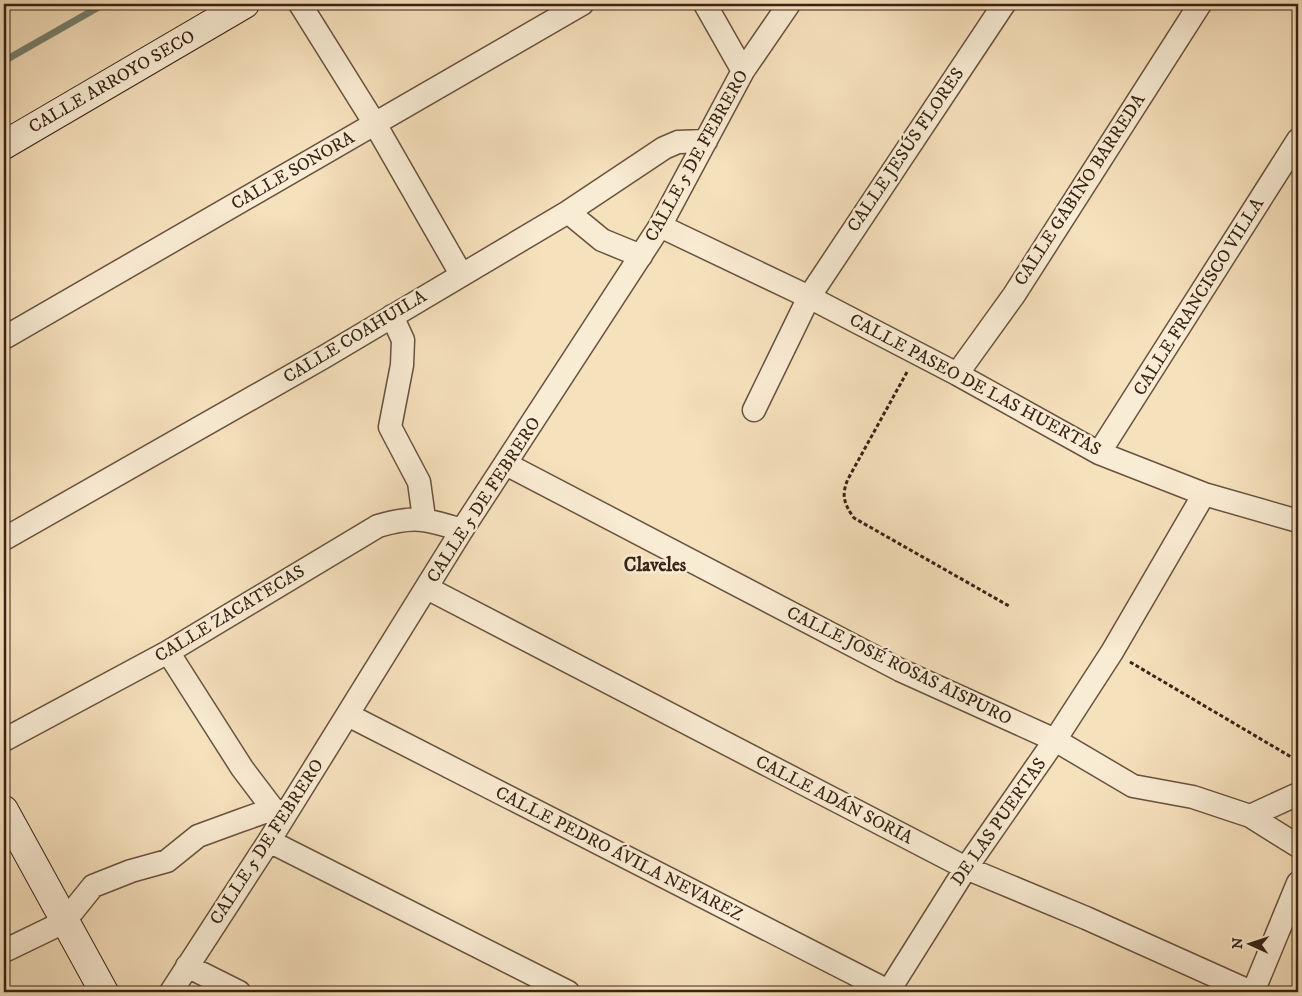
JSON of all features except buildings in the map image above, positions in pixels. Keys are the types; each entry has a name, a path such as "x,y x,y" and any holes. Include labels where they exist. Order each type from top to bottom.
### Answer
{"street":[{"name":"CALLE ARROYO SECO","path":"4,145 245,4"},
{"path":"300,4 375,124 461,274"},
{"name":"CALLE SONORA","path":"4,338 582,4"},
{"path":"705,4 743,71"},
{"name":"CALLE 5 DE FEBRERO","path":"171,992 269,841 279,812 348,715 462,530 660,226 743,71 789,4"},
{"name":"CALLE JESÚS FLORES","path":"754,410 808,297 1004,4"},
{"name":"CALLE GABINO BARREDA","path":"957,374 1014,295 1200,4"},
{"name":"CALLE FRANCISCO VILLA","path":"1099,453 1298,140"},
{"name":"CALLE COAHUILA","path":"4,539 324,357 568,212 664,148 678,142 706,142"},
{"path":"568,212 602,240 641,256"},
{"name":"CALLE PASEO DE LAS HUERTAS","path":"660,226 808,297 957,374 1099,453 1204,494 1298,521"},
{"path":"392,316 403,340 390,427 419,482 424,518"},
{"name":"CALLE JOSÉ ROSAS AISPURO","path":"506,464 900,670 1055,740 1133,786 1193,797 1250,816 1298,846"},
{"name":"DE LAS PUERTAS","path":"889,992 966,868 1055,740 1112,652 1204,494"},
{"name":"CALLE ZACATECAS","path":"4,740 168,652 378,526 402,519 424,518 462,530"},
{"name":"CALLE ADÁN SORIA","path":"427,588 966,868 1086,918 1252,992"},
{"path":"4,951 64,922 93,886 131,871 168,861 198,836 279,812 242,768 168,652"},
{"name":"CALLE PEDRO ÁVILA NEVAREZ","path":"348,715 889,992"},
{"path":"1250,816 1298,794"},
{"path":"4,810 104,992"},
{"path":"269,841 568,992"},
{"path":"1252,992 1298,883"},
{"path":"187,966 239,992"}],"path":[{"path":"917,354 848,479 843,490 845,506 854,518 1009,606"},
{"path":"1112,652 1298,761"}],"waterway":[{"path":"4,61 104,4"}],"district":[{"name":"Claveles","path":"655,565"}]}
